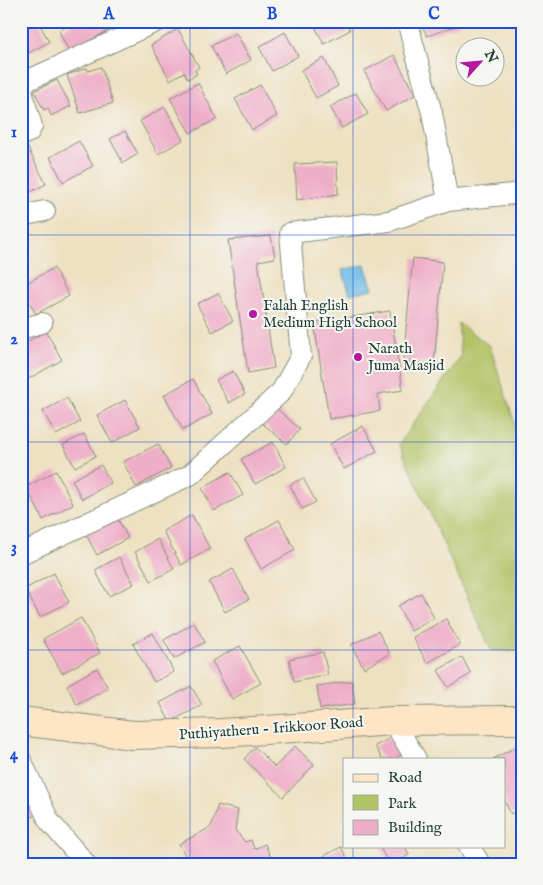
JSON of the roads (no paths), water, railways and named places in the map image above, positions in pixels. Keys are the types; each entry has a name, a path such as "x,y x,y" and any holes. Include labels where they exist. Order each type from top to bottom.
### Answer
{"main road":[{"name":"Puthiyatheru - Irikkoor Road","path":"22,718 133,736 222,733 393,721 522,720"}],"street":[{"path":"21,135 29,132 32,126 21,90 22,82 158,21"},
{"path":"407,21 432,113 448,202"},
{"path":"21,554 190,475 281,392 301,356 290,233 389,221 448,202 522,193"},
{"path":"21,216 45,210"},
{"path":"21,329 42,323"},
{"path":"393,721 415,758"},
{"path":"21,760 49,821 86,864"},
{"path":"470,848 480,864"}],"water":[{"path":"365,265 373,289 350,294 342,270"}],"place":[{"name":"Falah English Medium High School","path":"253,314"},
{"name":"Narath Juma Masjid","path":"358,357"}]}
